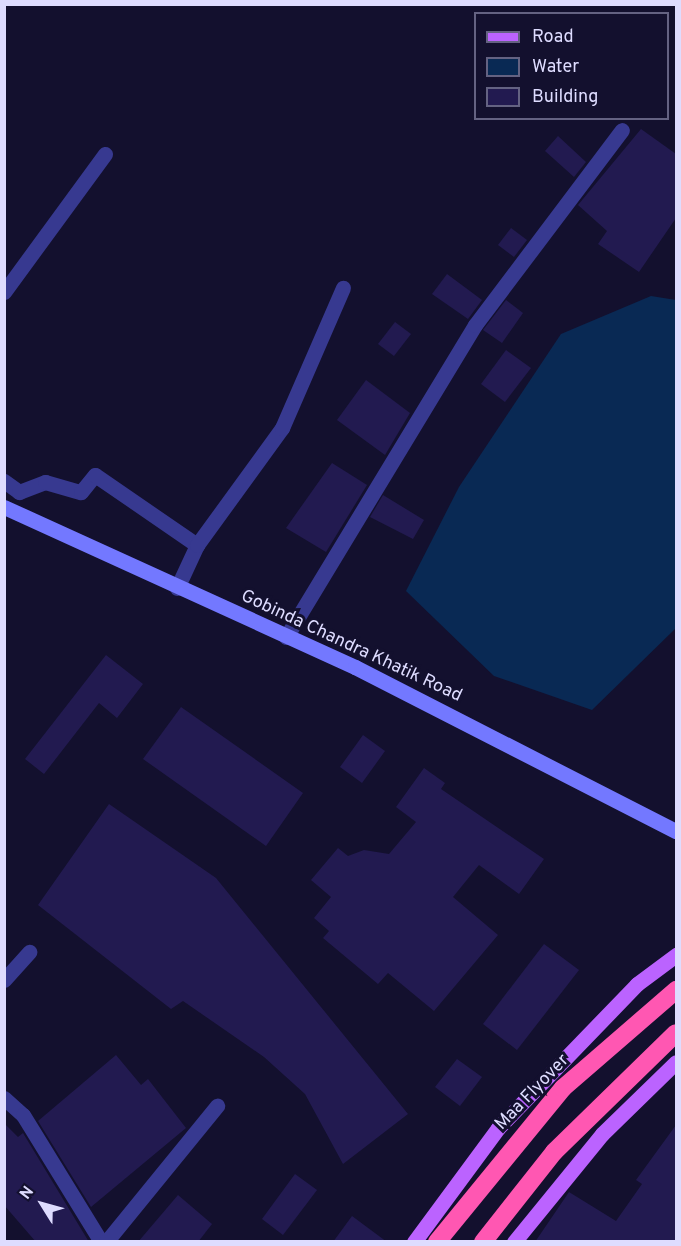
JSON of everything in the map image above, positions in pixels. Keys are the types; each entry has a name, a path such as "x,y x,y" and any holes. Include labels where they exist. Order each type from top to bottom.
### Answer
{"highway":[{"name":"Maa Flyover","path":"437,1242 563,1088 676,990"},
{"path":"483,1242 555,1152 676,1033"}],"main road":[{"name":"Gobinda Chandra Khatik Road","path":"4,507 286,637 676,831"},
{"path":"414,1242 498,1128 611,1009 676,955"},
{"path":"514,1242 602,1134 676,1062"}],"street":[{"path":"286,637 475,325 622,130"},
{"path":"4,292 105,154"},
{"path":"177,588 197,545 282,428 343,288"},
{"path":"4,481 19,492 45,483 81,492 95,475 197,545"},
{"path":"4,980 29,952"},
{"path":"4,1098 22,1115 101,1242"},
{"path":"106,1242 217,1106"}],"water":[{"path":"651,296 676,300 676,628 592,710 494,676 406,591 459,487 561,334"}],"building":[{"path":"641,129 676,154 676,218 639,272 598,244 607,231 578,205"},
{"path":"558,136 586,162 574,177 545,151"},
{"path":"511,228 527,240 514,257 498,245"},
{"path":"447,274 482,300 468,319 432,294"},
{"path":"506,300 523,313 502,343 483,330"},
{"path":"395,322 411,334 394,356 378,344"},
{"path":"506,350 531,368 505,402 481,384"},
{"path":"366,380 410,413 385,455 337,420"},
{"path":"332,463 367,485 326,552 286,528"},
{"path":"383,495 424,520 413,539 370,517"},
{"path":"106,655 143,684 117,718 99,703 44,774 25,759"},
{"path":"181,707 303,793 266,846 143,759"},
{"path":"363,735 385,751 362,783 340,767"},
{"path":"424,768 445,783 441,789 544,859 519,894 479,865 453,897 498,935 434,1011 388,973 378,984 323,938 329,931 314,918 331,897 311,880 338,848 348,856 364,850 389,854 416,822 396,807"},
{"path":"109,804 216,878 408,1114 343,1164 305,1094 264,1057 183,1001 171,1009 38,905"},
{"path":"544,944 579,970 517,1050 483,1024"},
{"path":"116,1055 141,1085 148,1079 186,1128 91,1207 38,1121"},
{"path":"457,1059 482,1077 460,1106 435,1087"},
{"path":"4,1123 18,1137 23,1133 89,1242 36,1242 4,1205"},
{"path":"676,1125 676,1242 535,1242 569,1192 616,1221 642,1184 636,1180"},
{"path":"295,1174 317,1190 283,1235 262,1219"},
{"path":"178,1195 212,1224 198,1242 138,1242"},
{"path":"352,1216 387,1242 333,1242"}]}
